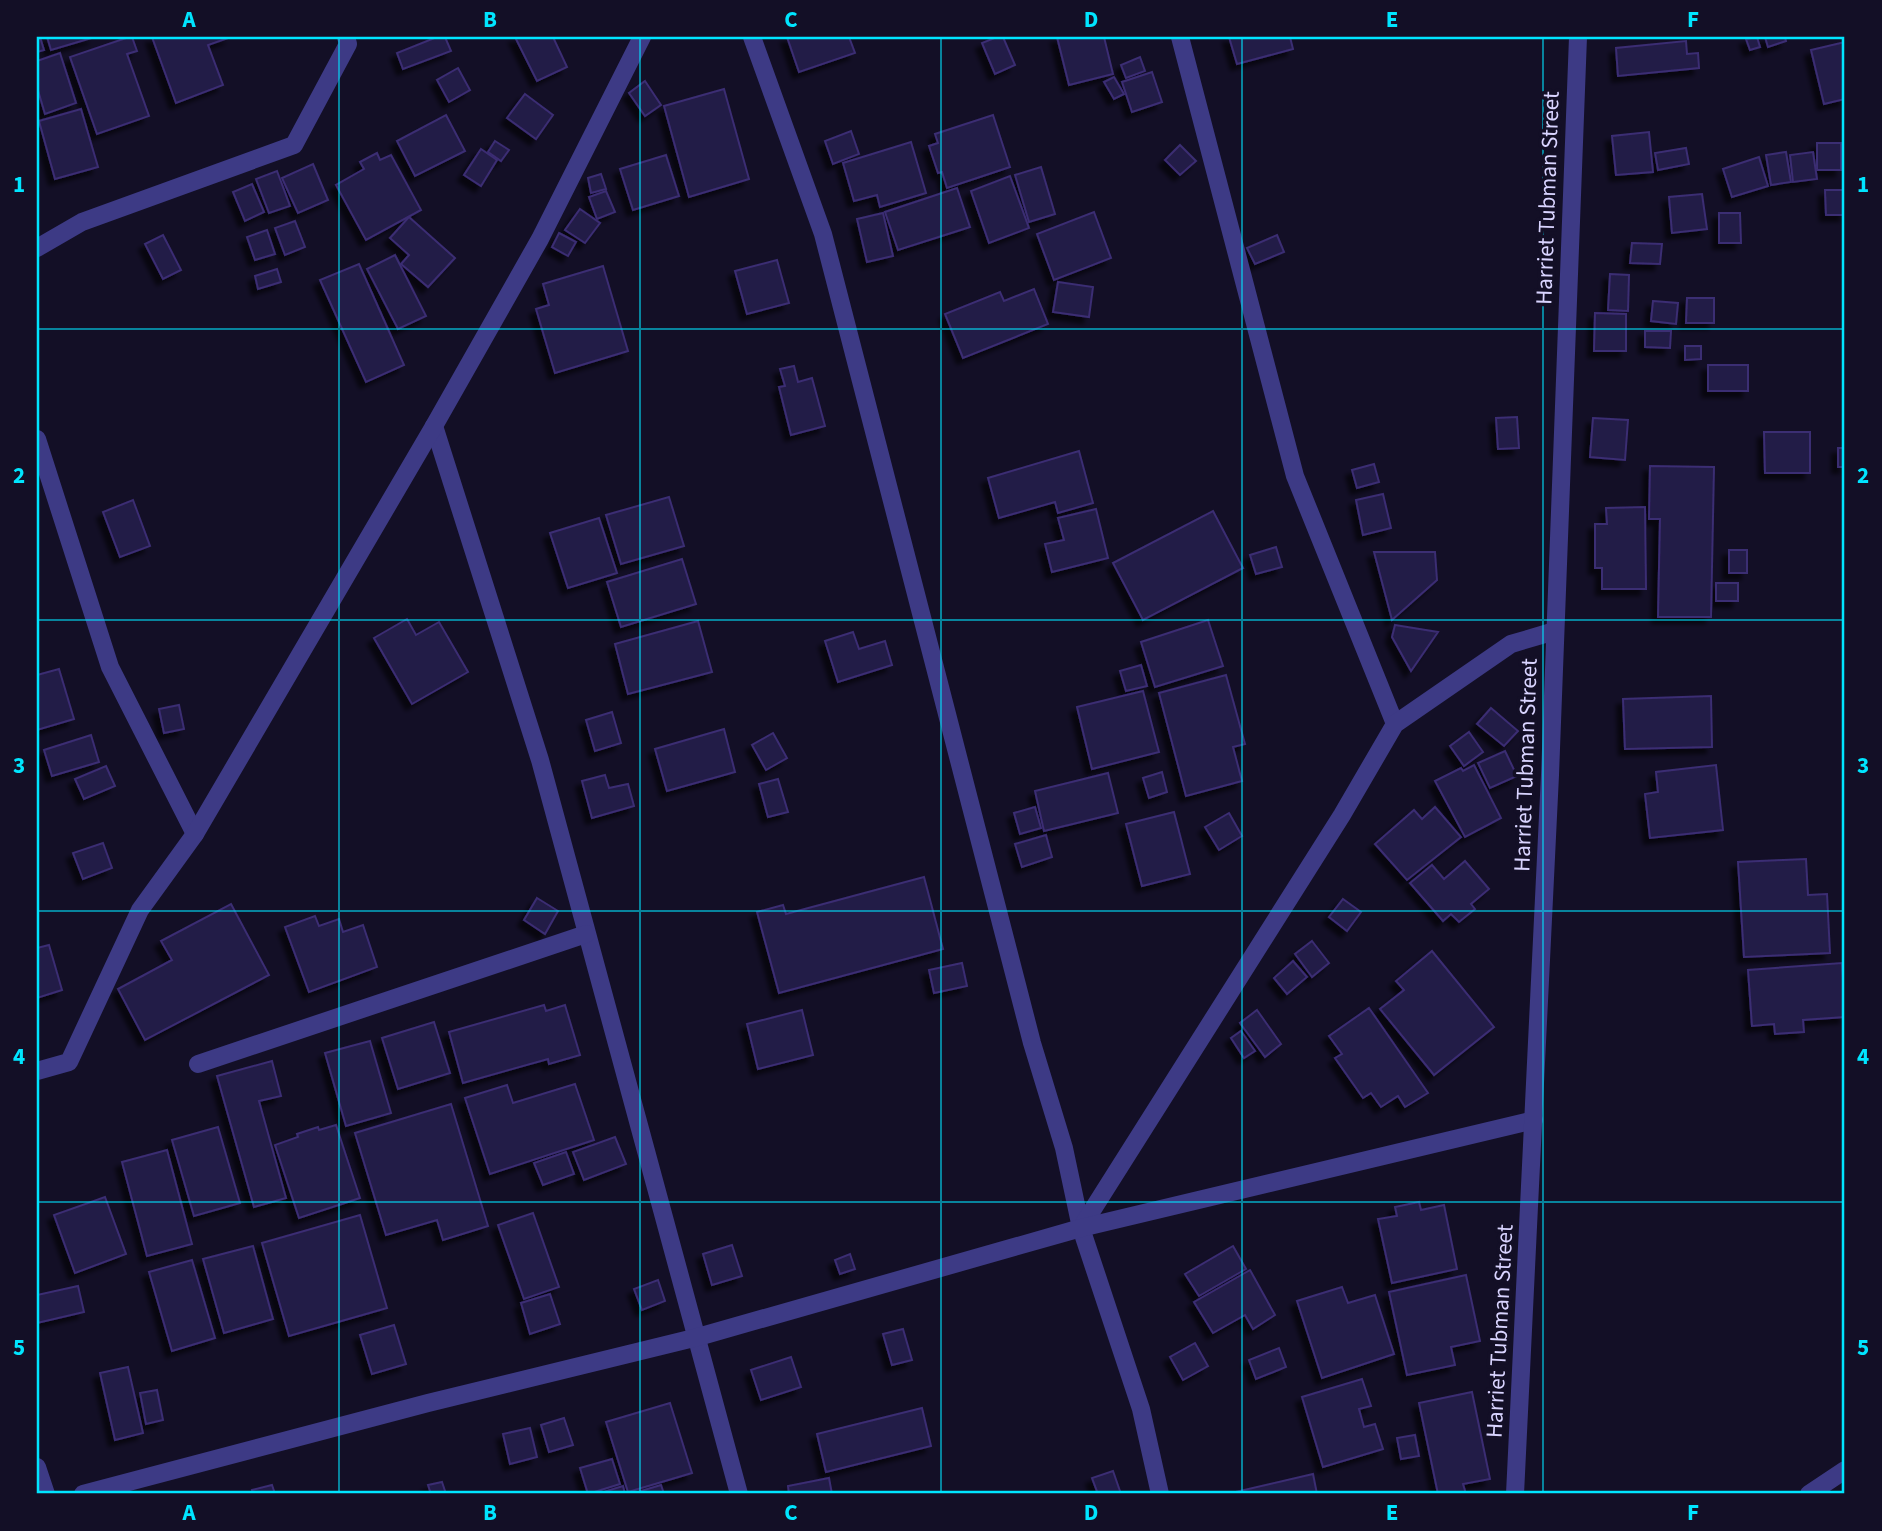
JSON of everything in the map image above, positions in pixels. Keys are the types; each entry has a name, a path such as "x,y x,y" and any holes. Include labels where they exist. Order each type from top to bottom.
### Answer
{"street":[{"path":"37,248 82,222 294,145 348,44 346,37"},
{"path":"37,1071 69,1062 140,910 195,834 434,426 540,239 642,37"},
{"path":"752,37 824,234 1032,1043 1064,1148 1081,1228 1141,1409 1160,1494"},
{"path":"1180,37 1295,476 1395,724"},
{"name":"Harriet Tubman Street","path":"1516,1494 1555,631 1578,37"},
{"path":"434,426 540,760 740,1494"},
{"path":"37,439 110,667 195,834"},
{"path":"1081,1228 1335,827 1395,724 1511,644 1555,631"},
{"path":"198,1064 586,934"},
{"path":"83,1494 428,1403 698,1337 1081,1228 1534,1120"},
{"path":"37,1467 46,1494"},
{"path":"1809,1494 1845,1470"}],"building":[{"path":"37,37 40,37 44,50 37,52"},
{"path":"47,37 95,37 51,50"},
{"path":"132,37 137,51 127,54 149,116 97,134 70,57"},
{"path":"152,37 231,37 208,45 223,85 176,103"},
{"path":"437,37 445,37 451,51 403,69 397,53"},
{"path":"515,37 553,37 567,67 537,81"},
{"path":"787,37 849,37 855,53 799,72"},
{"path":"1003,37 1015,65 995,74 982,43"},
{"path":"1057,37 1104,37 1113,74 1069,85"},
{"path":"1229,37 1290,37 1293,49 1237,64"},
{"path":"1757,37 1760,47 1750,50 1746,39"},
{"path":"1765,37 1785,37 1786,41 1768,47"},
{"path":"1686,41 1687,54 1698,53 1699,68 1618,76 1616,48"},
{"path":"1845,42 1845,99 1824,104 1811,50"},
{"path":"60,53 76,103 45,114 37,87 37,61"},
{"path":"1140,57 1145,71 1126,78 1121,65"},
{"path":"458,68 470,90 449,102 437,80"},
{"path":"1152,72 1162,102 1132,112 1122,82"},
{"path":"1114,77 1124,94 1114,99 1104,82"},
{"path":"645,81 661,105 645,116 629,93"},
{"path":"724,89 749,179 689,197 664,106"},
{"path":"525,94 553,115 536,139 507,118"},
{"path":"81,109 98,167 55,179 39,121"},
{"path":"446,115 465,151 415,176 397,141"},
{"path":"993,115 1010,167 947,188 942,172 938,173 929,146 938,143 935,134"},
{"path":"851,131 859,154 833,164 825,141"},
{"path":"1649,132 1653,172 1616,175 1612,136"},
{"path":"495,141 509,150 501,161 488,152"},
{"path":"911,142 926,193 880,207 877,195 854,201 843,163"},
{"path":"1817,143 1841,143 1841,170 1817,170"},
{"path":"1180,145 1196,161 1180,175 1165,160"},
{"path":"1686,148 1689,164 1658,170 1655,153"},
{"path":"481,149 497,160 481,186 464,175"},
{"path":"1786,152 1791,182 1771,185 1766,155"},
{"path":"1813,152 1817,179 1793,182 1790,155"},
{"path":"377,153 380,160 391,155 421,210 366,240 336,185 364,169 360,162"},
{"path":"666,155 679,196 633,210 620,169"},
{"path":"1759,157 1768,186 1732,197 1723,169"},
{"path":"313,164 328,200 298,213 282,178"},
{"path":"1041,167 1055,214 1029,222 1015,175"},
{"path":"277,171 290,206 269,213 256,179"},
{"path":"601,174 606,189 591,193 588,178"},
{"path":"1010,176 1029,228 989,243 971,191"},
{"path":"252,184 264,212 245,221 233,192"},
{"path":"957,188 970,227 898,250 885,212"},
{"path":"1825,190 1845,190 1845,215 1826,215"},
{"path":"606,191 615,212 597,219 589,197"},
{"path":"1702,194 1707,229 1672,233 1669,197"},
{"path":"580,209 600,223 585,243 565,230"},
{"path":"1094,212 1111,258 1054,280 1037,234"},
{"path":"883,213 893,256 867,262 857,219"},
{"path":"1719,213 1740,213 1741,243 1719,243"},
{"path":"409,217 455,258 428,287 401,264 409,255 390,238"},
{"path":"295,221 305,247 285,255 275,228"},
{"path":"267,230 275,254 255,260 247,237"},
{"path":"559,233 576,242 568,256 552,247"},
{"path":"163,235 181,270 163,279 145,244"},
{"path":"1277,235 1284,252 1255,264 1247,248"},
{"path":"1632,243 1662,244 1660,264 1630,263"},
{"path":"395,255 426,316 398,329 367,269"},
{"path":"777,260 789,303 747,314 735,271"},
{"path":"359,264 404,365 366,382 320,280"},
{"path":"603,266 628,351 555,373 536,309 549,305 543,284"},
{"path":"277,269 281,282 258,289 255,276"},
{"path":"1610,274 1629,275 1628,311 1608,310"},
{"path":"1058,282 1093,287 1089,317 1053,312"},
{"path":"1034,289 1048,324 963,358 945,314 1000,292 1004,301"},
{"path":"1687,298 1714,298 1714,323 1686,323"},
{"path":"1653,301 1678,303 1676,324 1651,321"},
{"path":"1595,313 1626,314 1626,351 1594,351"},
{"path":"1645,331 1671,331 1670,348 1645,347"},
{"path":"1685,346 1701,346 1701,359 1685,360"},
{"path":"1708,365 1748,365 1748,391 1708,391"},
{"path":"794,366 798,382 812,378 825,426 791,435 779,387 785,386 780,369"},
{"path":"1517,417 1519,448 1498,449 1496,418"},
{"path":"1593,418 1628,420 1625,460 1590,457"},
{"path":"1764,432 1810,432 1810,473 1765,473"},
{"path":"1838,448 1845,448 1845,467 1838,467"},
{"path":"1079,451 1093,503 1058,513 1055,502 999,518 988,478"},
{"path":"1374,464 1379,482 1357,488 1352,470"},
{"path":"1650,466 1714,467 1711,617 1658,617 1660,519 1649,519"},
{"path":"1383,494 1391,528 1363,535 1356,500"},
{"path":"669,497 684,546 621,564 606,515"},
{"path":"133,500 150,546 120,557 103,512"},
{"path":"1645,507 1646,589 1602,589 1602,568 1595,568 1595,524 1607,524 1606,508"},
{"path":"1096,509 1108,558 1052,572 1045,544 1064,540 1058,518"},
{"path":"1213,511 1243,568 1143,620 1113,563"},
{"path":"599,518 617,573 568,588 550,533"},
{"path":"1276,547 1282,567 1256,574 1250,555"},
{"path":"1729,550 1747,550 1747,573 1729,573"},
{"path":"1374,552 1435,552 1437,580 1392,620"},
{"path":"682,559 696,604 621,627 607,582"},
{"path":"1716,583 1738,583 1738,601 1716,601"},
{"path":"407,619 416,635 439,622 468,672 412,704 374,638"},
{"path":"1208,620 1223,666 1155,687 1141,642"},
{"path":"698,621 712,672 628,694 615,644"},
{"path":"1395,625 1438,632 1411,671 1392,637"},
{"path":"853,632 859,649 885,641 892,665 838,682 825,641"},
{"path":"1141,665 1147,686 1126,691 1120,671"},
{"path":"59,669 74,719 37,730 37,675"},
{"path":"1226,675 1245,744 1233,747 1242,781 1186,796 1159,693"},
{"path":"1143,691 1159,752 1092,769 1077,707"},
{"path":"1711,696 1712,747 1625,749 1623,699"},
{"path":"179,705 184,729 164,733 159,709"},
{"path":"1491,708 1518,731 1504,746 1477,724"},
{"path":"612,712 621,743 595,751 586,720"},
{"path":"724,729 735,772 667,791 655,749"},
{"path":"1469,732 1483,752 1464,766 1450,746"},
{"path":"773,733 787,758 766,770 752,745"},
{"path":"91,735 99,762 52,776 44,750"},
{"path":"1505,751 1517,776 1490,788 1478,763"},
{"path":"1474,765 1501,818 1465,837 1435,781 1461,768 1463,771"},
{"path":"1716,765 1723,830 1650,838 1645,794 1658,792 1656,772"},
{"path":"106,766 115,786 84,799 75,779"},
{"path":"1162,772 1167,792 1149,798 1143,778"},
{"path":"1108,773 1118,813 1044,831 1035,791"},
{"path":"605,775 609,788 628,784 634,806 592,818 582,781"},
{"path":"778,779 788,812 768,817 759,784"},
{"path":"1035,807 1041,828 1020,834 1014,813"},
{"path":"1435,807 1461,837 1407,880 1375,844 1414,810 1422,819"},
{"path":"1174,812 1190,874 1142,886 1126,824"},
{"path":"1229,813 1242,836 1219,850 1205,827"},
{"path":"1046,835 1052,857 1022,867 1015,844"},
{"path":"103,843 112,868 83,879 73,853"},
{"path":"1806,859 1808,895 1827,894 1830,953 1744,957 1738,862"},
{"path":"1465,861 1489,889 1471,904 1475,909 1459,922 1451,914 1443,921 1410,883 1432,865 1444,879"},
{"path":"924,877 943,949 779,993 757,912 783,905 786,914"},
{"path":"537,898 558,911 545,934 524,920"},
{"path":"1343,899 1361,912 1347,931 1329,917"},
{"path":"231,904 269,975 145,1040 118,989 172,960 161,941"},
{"path":"315,916 319,926 339,919 343,932 363,925 377,967 309,992 285,927"},
{"path":"1312,941 1329,963 1312,977 1295,954"},
{"path":"49,945 62,990 37,998 37,948"},
{"path":"1432,951 1494,1027 1434,1075 1380,1009 1404,990 1396,981"},
{"path":"1293,961 1307,977 1287,994 1274,978"},
{"path":"962,963 967,986 934,993 929,970"},
{"path":"1842,963 1845,1017 1803,1020 1804,1032 1775,1034 1774,1024 1752,1026 1748,970"},
{"path":"544,1005 546,1011 565,1005 580,1055 549,1064 548,1059 463,1083 449,1032"},
{"path":"1369,1008 1428,1093 1405,1107 1398,1096 1381,1107 1371,1093 1363,1098 1335,1058 1342,1054 1329,1036"},
{"path":"802,1010 813,1055 758,1069 747,1024"},
{"path":"1257,1010 1281,1044 1265,1057 1240,1023"},
{"path":"434,1022 450,1073 398,1089 382,1038"},
{"path":"1241,1031 1255,1051 1244,1058 1231,1038"},
{"path":"370,1041 391,1113 346,1126 325,1053"},
{"path":"272,1061 281,1096 259,1101 286,1198 254,1207 217,1076"},
{"path":"575,1084 594,1140 490,1174 465,1098 507,1085 513,1103"},
{"path":"451,1104 488,1226 443,1240 437,1220 386,1235 355,1133"},
{"path":"336,1125 360,1198 299,1218 275,1145 318,1127 319,1130"},
{"path":"218,1127 240,1203 194,1216 172,1140"},
{"path":"615,1137 626,1164 584,1180 573,1152"},
{"path":"167,1150 192,1244 147,1256 122,1162"},
{"path":"566,1152 574,1174 543,1185 534,1163"},
{"path":"105,1197 126,1254 75,1273 54,1215"},
{"path":"1419,1202 1421,1210 1444,1205 1457,1269 1392,1283 1378,1219 1397,1216 1395,1207"},
{"path":"533,1213 559,1287 524,1299 498,1225"},
{"path":"360,1215 387,1308 289,1336 262,1243"},
{"path":"732,1245 742,1276 712,1285 703,1254"},
{"path":"253,1246 273,1319 224,1333 203,1259"},
{"path":"1233,1246 1246,1269 1199,1296 1185,1274"},
{"path":"850,1254 855,1269 840,1274 835,1260"},
{"path":"192,1260 215,1338 172,1351 149,1272"},
{"path":"1250,1270 1275,1315 1253,1329 1245,1315 1213,1333 1194,1302"},
{"path":"1466,1275 1480,1341 1451,1347 1455,1365 1407,1375 1389,1292"},
{"path":"658,1280 665,1301 642,1310 634,1289"},
{"path":"78,1286 84,1312 37,1323 37,1295"},
{"path":"1342,1287 1348,1303 1375,1295 1394,1354 1322,1378 1297,1301"},
{"path":"550,1294 560,1324 530,1334 521,1303"},
{"path":"394,1325 406,1364 372,1374 360,1335"},
{"path":"903,1329 912,1360 892,1365 883,1334"},
{"path":"1195,1343 1208,1366 1183,1380 1170,1357"},
{"path":"1279,1348 1286,1367 1256,1379 1249,1360"},
{"path":"791,1357 801,1387 761,1400 751,1370"},
{"path":"128,1367 143,1433 115,1440 100,1373"},
{"path":"1362,1379 1371,1406 1359,1409 1364,1427 1375,1424 1383,1449 1323,1467 1302,1397"},
{"path":"157,1390 163,1420 146,1424 140,1393"},
{"path":"1472,1392 1490,1479 1463,1484 1466,1494 1438,1494 1419,1403"},
{"path":"670,1403 692,1473 628,1492 606,1422"},
{"path":"922,1408 931,1446 826,1472 817,1434"},
{"path":"564,1418 573,1445 549,1452 541,1425"},
{"path":"530,1428 537,1457 510,1464 503,1434"},
{"path":"1415,1435 1419,1456 1401,1459 1397,1438"},
{"path":"612,1459 620,1484 588,1494 580,1468"},
{"path":"1113,1471 1121,1494 1098,1494 1092,1478"},
{"path":"1313,1474 1317,1494 1227,1494"},
{"path":"829,1478 832,1494 789,1494 788,1486"},
{"path":"442,1482 446,1494 431,1494 428,1485"},
{"path":"272,1485 275,1494 253,1494 252,1490"},
{"path":"661,1485 664,1494 631,1494"},
{"path":"623,1486 625,1494 597,1494"}]}
